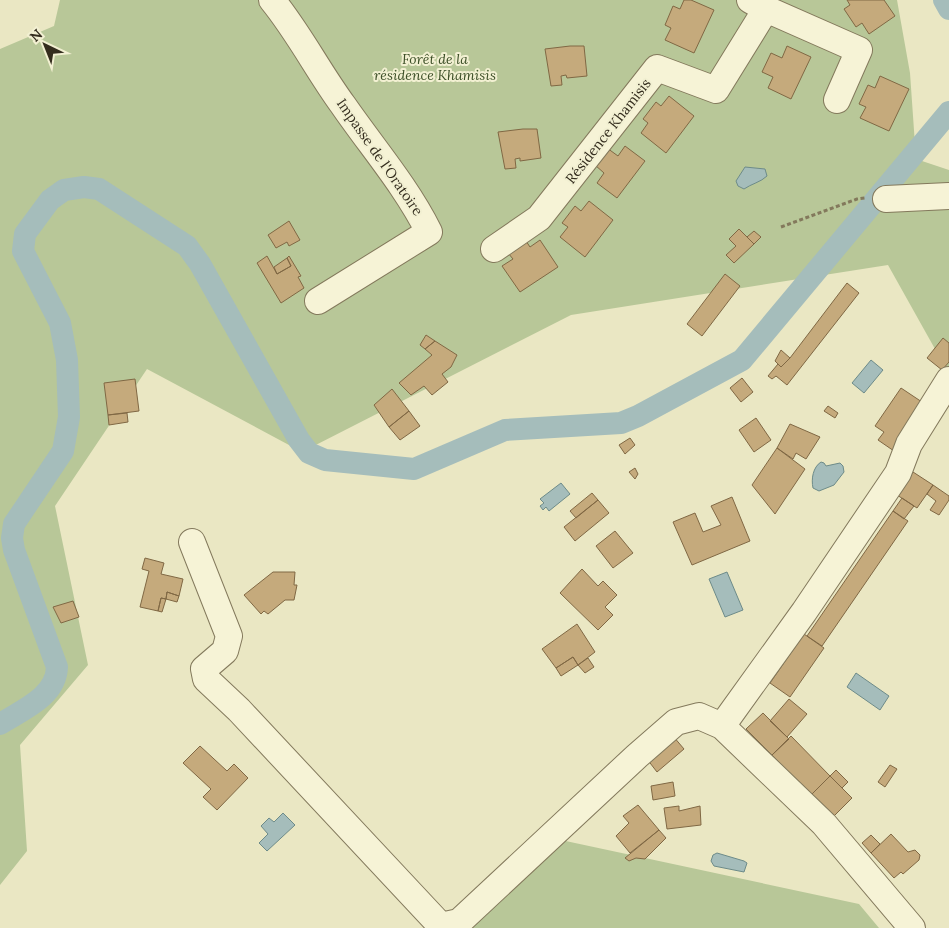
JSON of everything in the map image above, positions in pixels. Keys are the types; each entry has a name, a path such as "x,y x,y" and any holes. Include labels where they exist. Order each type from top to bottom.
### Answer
{"street":[{"name":"Impasse de l'Oratoire","path":"272,0 286,16 342,104 416,206 429,232 318,301"},
{"path":"758,5 859,50 837,100"},
{"name":"Résidence Khamisis","path":"494,249 539,218 657,68 716,90 758,5"},
{"path":"878,198 949,196"},
{"path":"722,726 804,612 898,473 909,444 949,380"},
{"path":"192,542 229,636 225,651 204,669 206,679 240,710 441,926 459,922 676,722 698,716 722,726 824,824 912,928"}],"path":[{"path":"781,227 857,199 878,198"}],"green space":[{"name":"Forêt de la résidence Khamisis","path":"60,0 897,0 910,73 916,159 949,170 949,374 888,265 571,315 302,452 147,369 55,506 88,665 20,745 27,851 0,885 0,49 54,26"},
{"path":"561,840 859,904 879,928 438,928"}],"water":[{"path":"745,167 765,169 767,176 744,189 738,186 736,181"},
{"path":"871,360 883,370 864,393 852,383"},
{"path":"821,462 826,466 840,463 843,466 844,472 834,485 819,491 813,488 812,481 814,470"},
{"path":"561,483 570,494 549,511 546,507 543,510 540,506 544,503 540,499"},
{"path":"727,572 743,610 725,617 709,579"},
{"path":"856,673 889,696 880,710 847,687"},
{"path":"283,813 295,825 267,851 259,843 268,834 261,826 269,818 274,822"},
{"path":"717,853 747,863 744,872 714,866 711,861 713,855"}],"building":[{"path":"684,0 691,0 714,10 694,53 665,40 671,28 665,25 673,6 680,9"},
{"path":"847,0 884,0 895,16 869,34 862,23 856,27 844,9 850,5"},
{"path":"584,46 587,76 567,78 566,75 561,76 562,85 551,86 545,49"},
{"path":"787,46 811,57 791,99 768,88 773,77 762,72 771,53 782,58"},
{"path":"880,76 909,89 889,131 860,118 866,107 859,104 868,85 875,88"},
{"path":"669,96 694,116 666,153 641,133 648,123 643,119 656,102 661,106"},
{"path":"537,129 541,158 520,161 520,158 515,159 516,168 505,169 498,132"},
{"path":"625,146 645,161 617,198 597,183 604,173 595,165 607,148 618,156"},
{"path":"589,201 613,220 585,257 560,237 568,227 562,223 575,206 581,211"},
{"path":"289,221 300,240 289,246 287,242 276,248 268,235"},
{"path":"739,229 754,244 734,263 726,255 736,246 729,239"},
{"path":"754,231 761,237 754,244 747,237"},
{"path":"540,240 558,267 520,292 502,266 513,259 508,253 526,241 530,247"},
{"path":"267,256 277,274 291,266 287,258 289,256 301,276 298,277 304,288 281,303 257,263"},
{"path":"287,258 291,266 277,274 274,267"},
{"path":"725,274 740,286 702,336 687,324"},
{"path":"847,283 859,293 787,385 776,376 772,379 768,376 778,364 781,367 790,358"},
{"path":"426,335 435,341 425,349 420,345"},
{"path":"943,338 949,343 949,362 942,370 927,358"},
{"path":"435,341 457,355 451,367 442,374 448,382 432,395 424,386 411,395 399,383 432,355 425,349"},
{"path":"781,350 790,358 781,367 775,361"},
{"path":"742,378 753,392 741,402 730,388"},
{"path":"135,379 139,411 108,415 104,383"},
{"path":"901,388 922,402 894,451 878,440 884,432 875,426"},
{"path":"392,389 409,411 389,427 374,405"},
{"path":"828,406 838,413 835,418 824,411"},
{"path":"409,411 420,426 400,440 389,427"},
{"path":"127,413 128,422 109,425 108,415"},
{"path":"756,418 771,440 754,452 739,430"},
{"path":"790,424 820,437 806,459 796,453 793,459 777,448"},
{"path":"630,438 635,445 625,454 619,445"},
{"path":"777,448 805,469 775,514 752,485"},
{"path":"635,468 638,474 635,479 629,472"},
{"path":"913,472 933,485 917,508 897,495"},
{"path":"933,485 949,496 949,500 939,515 930,510 936,501 927,494"},
{"path":"592,493 598,500 576,518 570,511"},
{"path":"732,497 750,541 692,565 673,522 695,513 703,532 721,525 711,506"},
{"path":"902,498 914,506 904,519 893,511"},
{"path":"598,500 609,513 575,541 564,527"},
{"path":"893,511 908,521 822,646 807,636"},
{"path":"615,531 633,553 613,568 596,546"},
{"path":"145,558 164,563 161,574 183,579 179,596 167,592 166,599 161,598 158,611 140,607 149,571 142,569"},
{"path":"582,569 598,586 603,581 617,595 605,607 613,615 598,630 560,593"},
{"path":"273,572 295,572 294,585 297,585 294,600 285,600 268,614 264,611 261,614 244,595"},
{"path":"167,592 179,596 177,602 166,599"},
{"path":"161,598 166,599 162,612 158,611"},
{"path":"73,601 79,617 61,623 53,607"},
{"path":"577,624 595,652 578,665 573,657 556,668 542,649"},
{"path":"804,634 824,648 790,697 770,683"},
{"path":"573,657 578,665 561,676 556,668"},
{"path":"588,658 594,667 585,673 578,665"},
{"path":"789,699 807,714 787,737 770,721"},
{"path":"763,713 789,739 772,755 746,729"},
{"path":"673,736 684,749 657,772 647,759"},
{"path":"791,736 830,776 811,795 772,755"},
{"path":"200,746 227,771 234,764 248,778 217,810 203,797 211,789 183,763"},
{"path":"890,765 897,769 885,787 878,782"},
{"path":"836,770 848,782 842,788 830,776"},
{"path":"830,776 852,798 833,817 811,795"},
{"path":"673,782 675,796 653,800 651,786"},
{"path":"638,805 659,830 630,853 616,836 629,823 623,816"},
{"path":"679,806 679,811 700,806 701,825 667,829 664,808"},
{"path":"659,830 666,838 645,859 636,858 629,861 625,858"},
{"path":"891,834 908,852 915,850 920,855 919,860 903,874 901,872 894,878 871,853"},
{"path":"871,835 880,844 871,853 862,843"}],"waterway":[{"path":"944,0 949,9"},
{"path":"0,724 44,695 51,687 57,667 14,550 12,538 14,524 63,451 69,417 67,360 60,323 23,251 25,234 50,200 64,190 84,187 99,189 187,246 200,264 299,440 309,453 325,460 414,469 505,430 621,423 638,416 742,360 949,112"}]}
